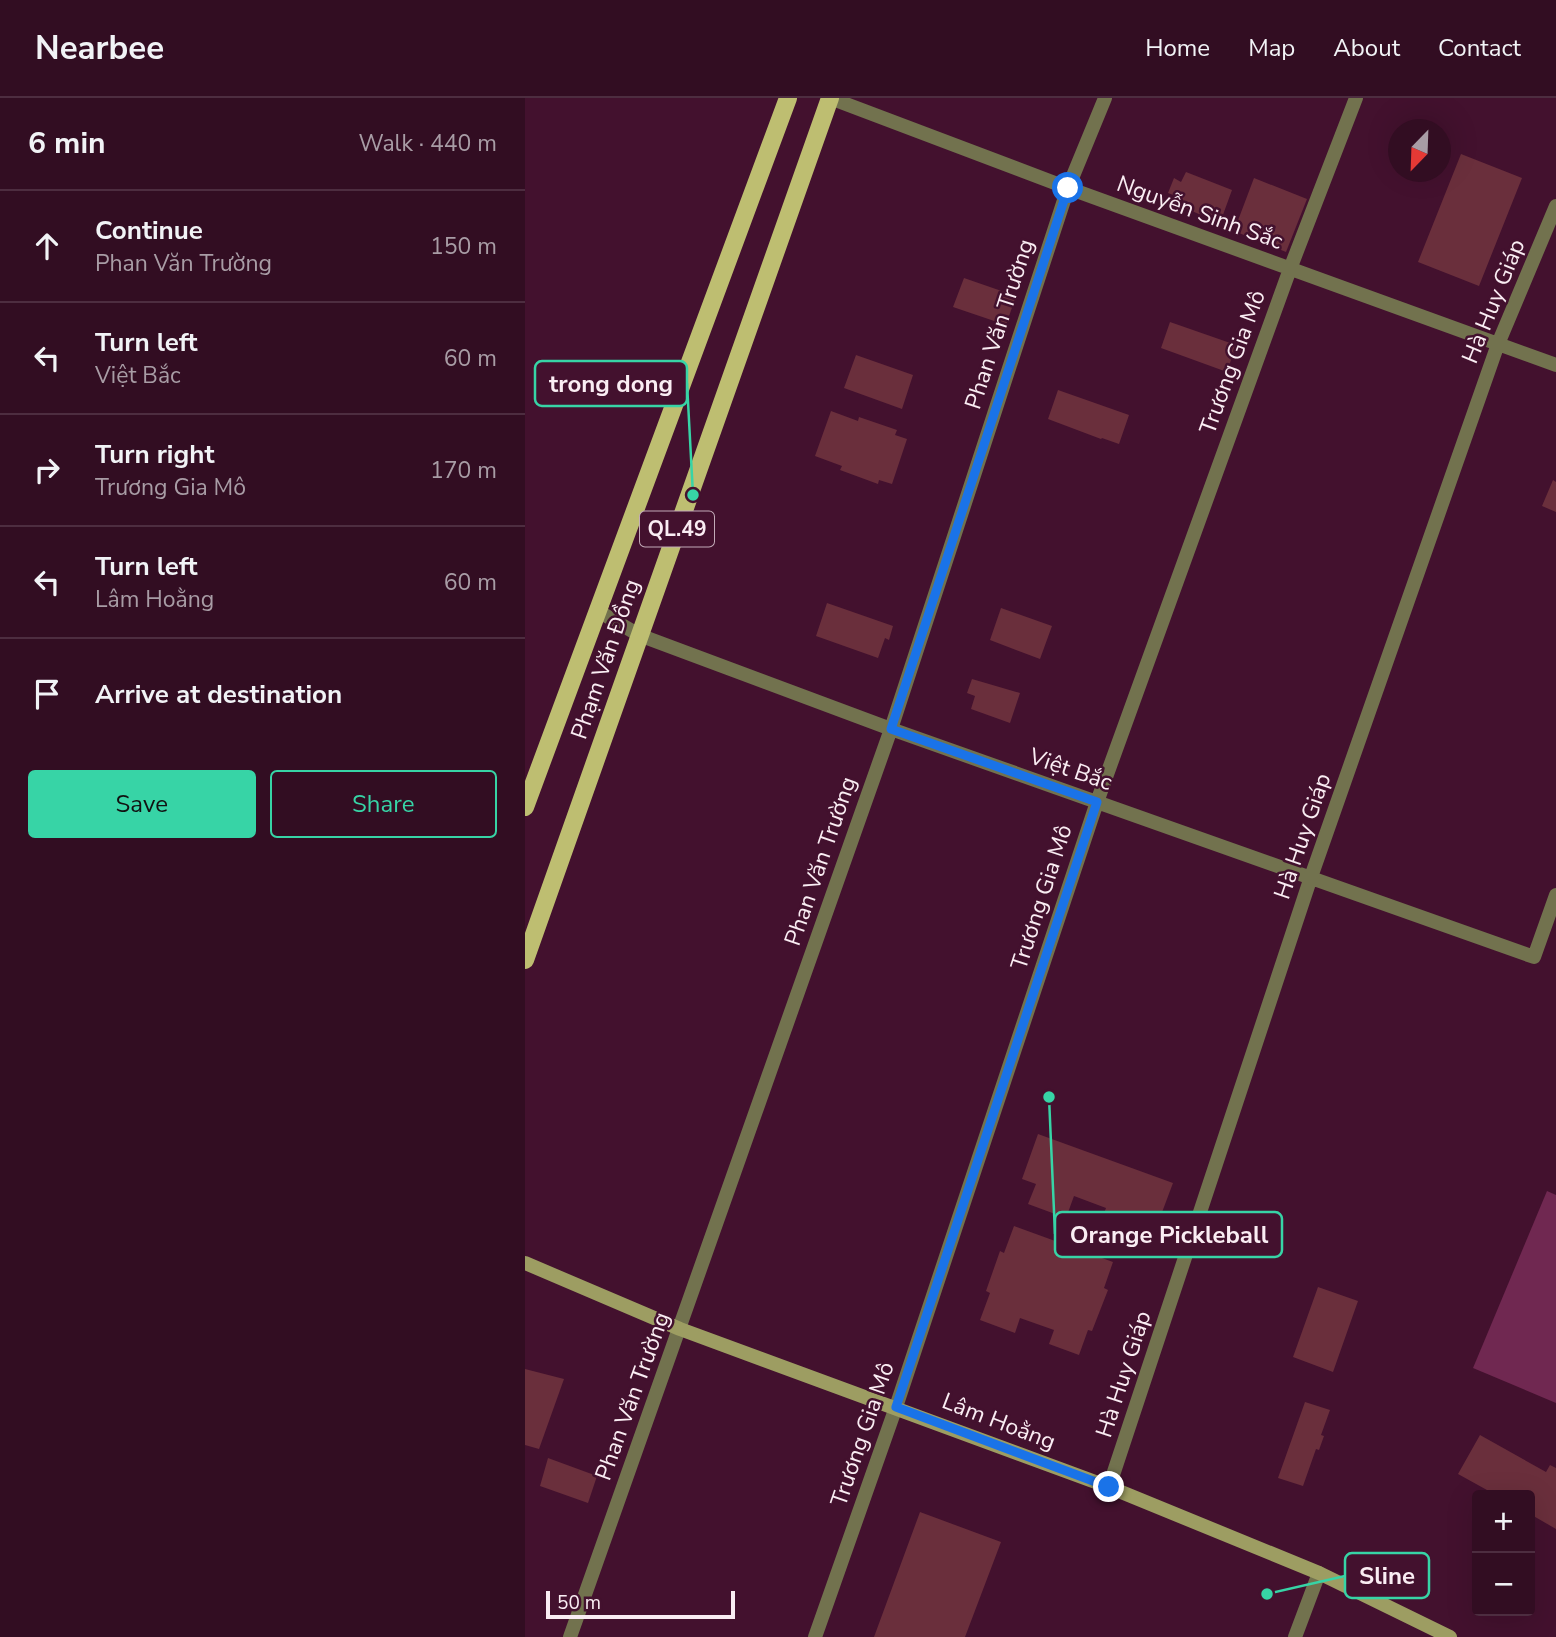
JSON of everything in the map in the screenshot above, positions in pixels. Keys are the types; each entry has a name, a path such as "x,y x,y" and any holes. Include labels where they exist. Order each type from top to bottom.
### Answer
{"main road":[{"name":"Phạm Văn Đồng","path":"525,807 788,98"},
{"name":"Phạm Văn Đồng","path":"525,960 830,98"}],"street":[{"name":"Nguyễn Sinh Sắc","path":"830,98 1068,188 1556,365"},
{"name":"Phan Văn Trường","path":"570,1637 891,729 1068,188 1105,98"},
{"name":"Trương Gia Mô","path":"815,1637 896,1407 1097,802 1290,269 1356,98"},
{"name":"Hà Huy Giáp","path":"1109,1487 1311,877 1498,344 1556,206"},
{"name":"Việt Bắc","path":"598,611 639,635 891,729 1534,957 1556,895"},
{"name":"Lâm Hoằng","path":"525,1263 680,1329 1109,1487 1319,1573 1450,1637"},
{"path":"1295,1637 1319,1573"}],"shaded area":[{"path":"1547,1191 1556,1195 1556,1403 1473,1368"}],"building":[{"path":"1461,154 1522,178 1479,286 1418,262"},
{"path":"1186,172 1232,190 1220,223 1173,203 1176,196 1168,193 1174,178 1181,182"},
{"path":"1254,178 1307,199 1286,252 1234,231"},
{"path":"964,278 1016,296 1006,325 953,307"},
{"path":"1170,322 1236,345 1227,372 1161,348"},
{"path":"856,355 913,375 902,409 844,388"},
{"path":"1058,390 1129,415 1119,444 1048,419"},
{"path":"831,411 858,421 859,417 897,430 895,435 907,439 892,484 879,480 878,484 840,470 842,466 815,456"},
{"path":"1553,480 1556,482 1556,512 1542,506"},
{"path":"827,603 893,626 889,640 885,638 878,658 816,636"},
{"path":"1001,608 1052,626 1040,659 990,640"},
{"path":"972,679 1020,693 1010,723 971,709 975,696 967,693"},
{"path":"1038,1134 1173,1183 1158,1223 1146,1218 1137,1242 1098,1229 1106,1208 1074,1196 1066,1218 1028,1204 1036,1184 1022,1179"},
{"path":"1014,1226 1113,1262 1104,1288 1108,1290 1079,1355 1049,1344 1054,1330 1020,1318 1015,1333 980,1320 990,1293 986,1291 1000,1251 1004,1253"},
{"path":"1318,1287 1358,1301 1333,1372 1293,1357"},
{"path":"525,1369 564,1379 539,1449 525,1445"},
{"path":"1305,1402 1330,1410 1321,1435 1324,1436 1319,1450 1316,1449 1303,1486 1278,1478"},
{"path":"1480,1435 1546,1472 1550,1465 1556,1468 1556,1529 1535,1517 1535,1490 1487,1490 1458,1474"},
{"path":"548,1458 597,1476 588,1503 540,1486"},
{"path":"920,1512 1001,1542 965,1637 874,1637"}],"place":[{"name":"trong dong","path":"693,495"},
{"name":"Orange Pickleball","path":"1049,1097"},
{"name":"Sline","path":"1267,1594"}],"route":[{"path":"1068,188 891,729 1097,802 896,1407 1109,1487"}]}
